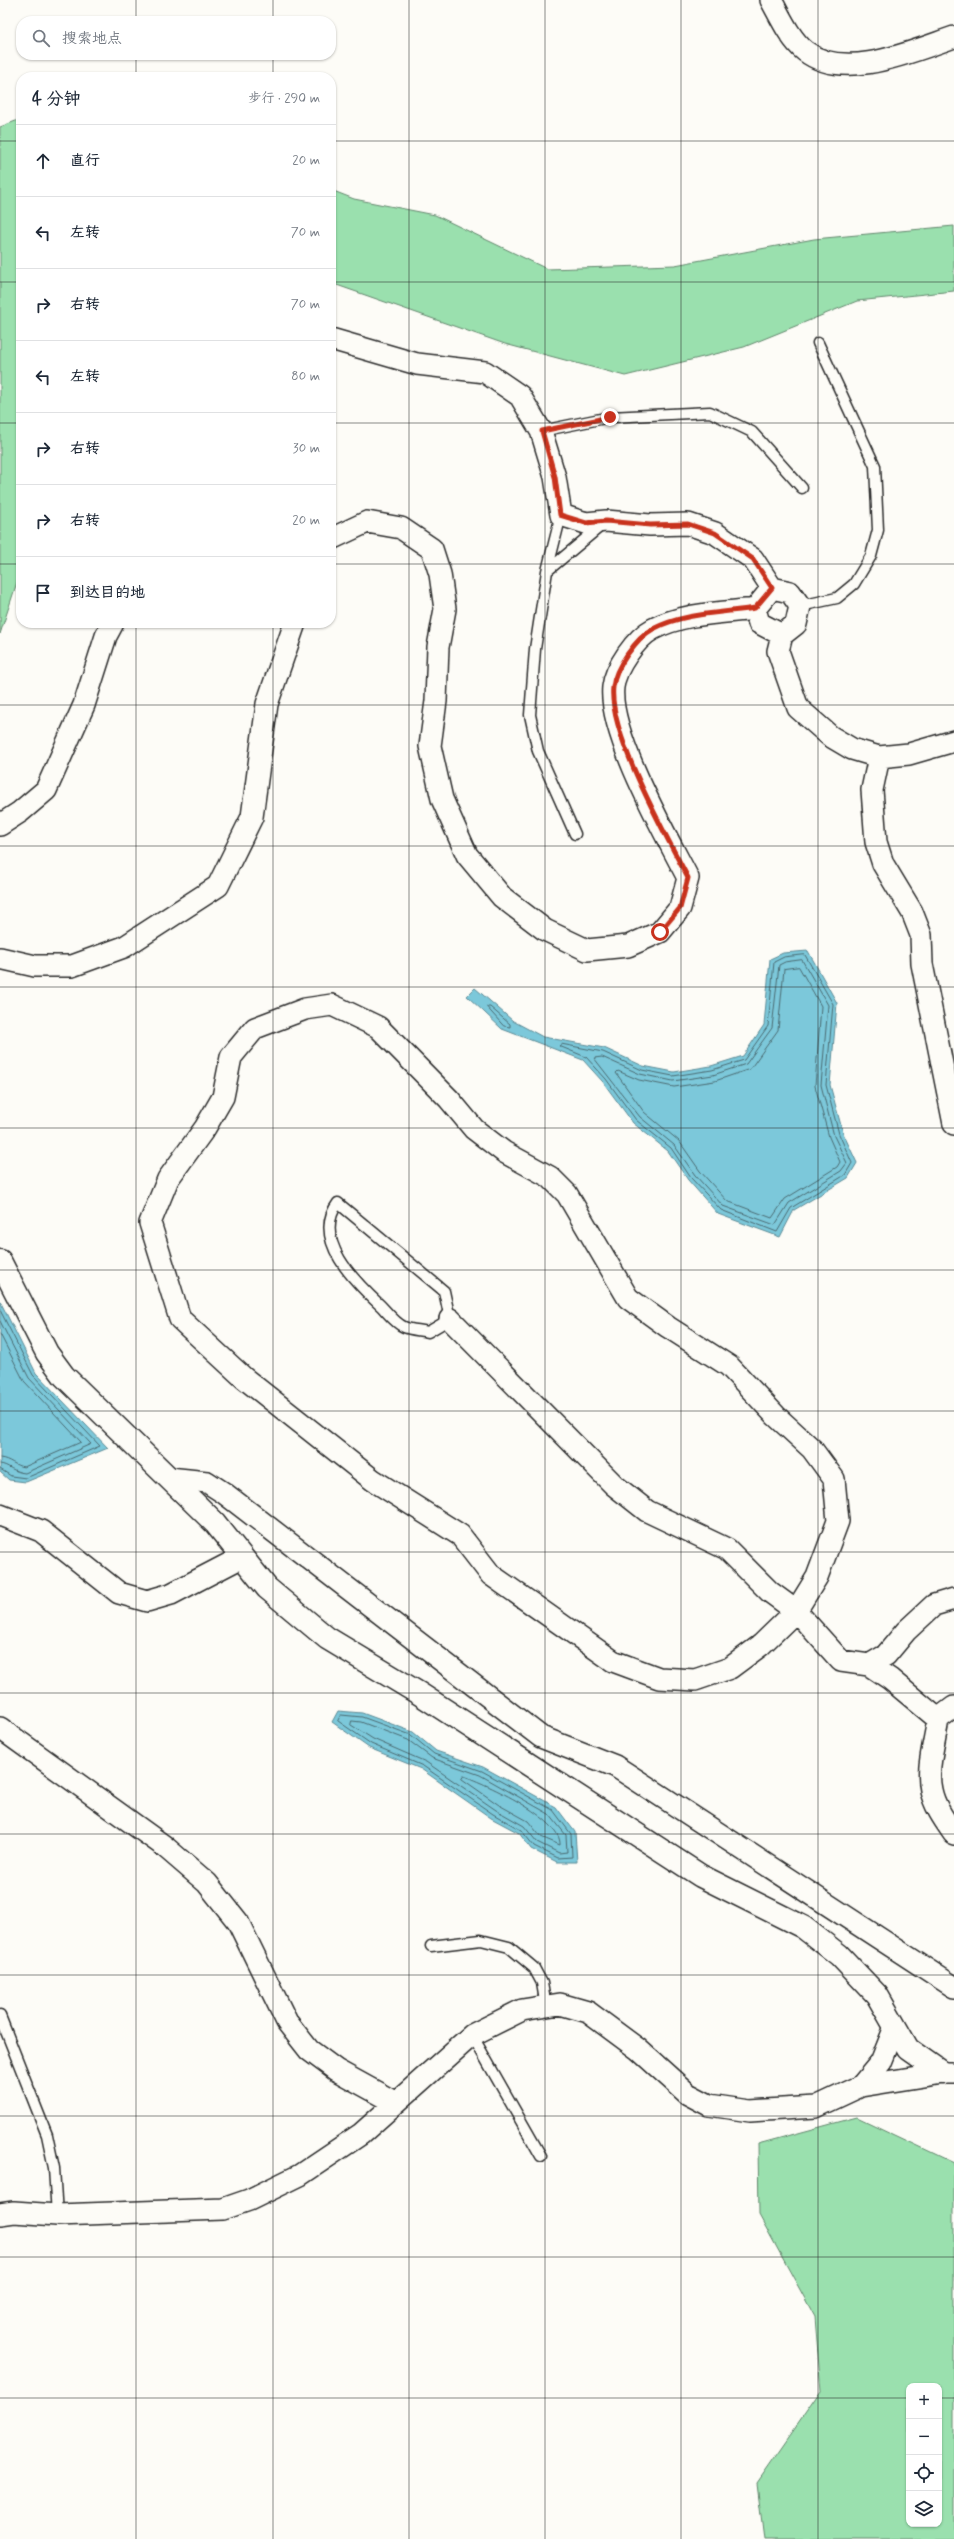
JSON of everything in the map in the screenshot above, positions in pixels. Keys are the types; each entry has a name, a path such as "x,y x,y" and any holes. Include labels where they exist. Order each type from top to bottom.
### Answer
{"street":[{"path":"771,0 788,29 805,51 831,63 866,64 901,56 954,37"},
{"path":"336,340 417,364 485,372 520,396 542,431 555,477 560,515 586,523 606,521 650,525 688,524 715,533 753,559 772,588 790,592 800,606 796,624 782,635 778,652 798,708 830,736 852,749 879,757 909,754 954,741"},
{"path":"336,537 367,522 401,528 432,549 440,574 445,609 438,647 436,701 430,746 442,799 467,855 502,897 545,930 587,950 628,946 660,932 680,908 688,878 630,759 615,717 613,687 626,653 653,629 689,617 755,608 772,588"},
{"path":"755,608 759,623 782,635"},
{"path":"0,824 20,812 46,790 84,705 106,636 110,628"},
{"path":"0,958 35,966 72,966 124,947 218,886 252,817 267,704 293,628"},
{"path":"879,757 872,790 876,842 883,864 912,912 921,935 922,964 954,1124"},
{"path":"332,1005 378,1027 449,1099 474,1129 504,1152 550,1177 567,1194 628,1298 668,1327 729,1366 776,1416 812,1449 834,1479 838,1521 817,1577 796,1611 761,1645 730,1668 695,1680 659,1678 613,1661 491,1575 460,1535 373,1480 244,1378 180,1318 150,1224 168,1179 205,1128 222,1097 231,1057 255,1028 306,1009 332,1005"},
{"path":"0,1261 47,1353 64,1376 215,1523 267,1588 327,1638 420,1694 700,1876 803,1927 839,1955 877,1995 908,2049 950,2077"},
{"path":"450,1319 614,1485 647,1511 727,1549 770,1592 796,1611 841,1661 869,1665 946,1713 932,1760 931,1790 943,1819 954,1834"},
{"path":"169,1478 206,1482 224,1492 541,1737 615,1766 954,1987"},
{"path":"0,1515 40,1531 119,1593 147,1601 171,1594 242,1557"},
{"path":"869,1665 886,1655 906,1631 934,1605 954,1599"},
{"path":"0,1728 164,1846 207,1883 238,1922 287,2022 308,2050 336,2070 396,2103"},
{"path":"0,2214 14,2212 57,2215 222,2209 249,2200 300,2175 361,2134 472,2035 522,2010 560,2004 588,2012 638,2049 688,2094 708,2105 750,2111 816,2108 861,2086 950,2077"},
{"path":"861,2086 880,2062 895,2027"}],"lane":[{"path":"800,606 837,598 854,584 871,556 878,530 875,466 818,343"},
{"path":"542,431 610,417 710,412 752,432 802,488"},
{"path":"560,515 546,571 535,650 530,715 538,751 575,834"},
{"path":"546,571 606,521"},
{"path":"338,1203 444,1292 450,1319 428,1332 403,1326 363,1290 337,1256 330,1231 332,1211 338,1203"},
{"path":"431,1946 481,1940 508,1948 534,1968 542,1983 546,2007"},
{"path":"0,2016 46,2135 54,2168 57,2215"},
{"path":"472,2035 541,2156"}],"green space":[{"path":"16,121 16,585 0,634 0,127"},
{"path":"336,192 354,199 435,215 547,269 675,265 814,239 954,226 954,291 857,301 744,347 625,376 505,344 336,285"},
{"path":"857,2117 954,2163 954,2539 764,2539 757,2483 821,2391 815,2317 759,2215 758,2144"}],"water":[{"path":"808,951 837,1003 830,1085 843,1133 857,1163 848,1178 794,1210 780,1237 718,1214 688,1180 668,1151 633,1123 603,1082 583,1060 502,1029 467,996 475,988 513,1021 543,1037 604,1048 643,1066 674,1072 711,1066 743,1056 764,1025 770,959 783,953"},
{"path":"0,1301 36,1373 108,1448 26,1482 9,1480 0,1472"},
{"path":"338,1711 362,1713 413,1732 436,1751 483,1767 556,1807 575,1832 577,1862 557,1862 531,1849 519,1833 491,1818 421,1769 369,1748 332,1722"}],"route":[{"path":"610,417 542,431 555,477 560,515 586,523 606,521 650,525 688,524 715,533 753,559 772,588 755,608 689,617 653,629 626,653 613,687 615,717 630,759 688,878 680,908 660,932"}]}
